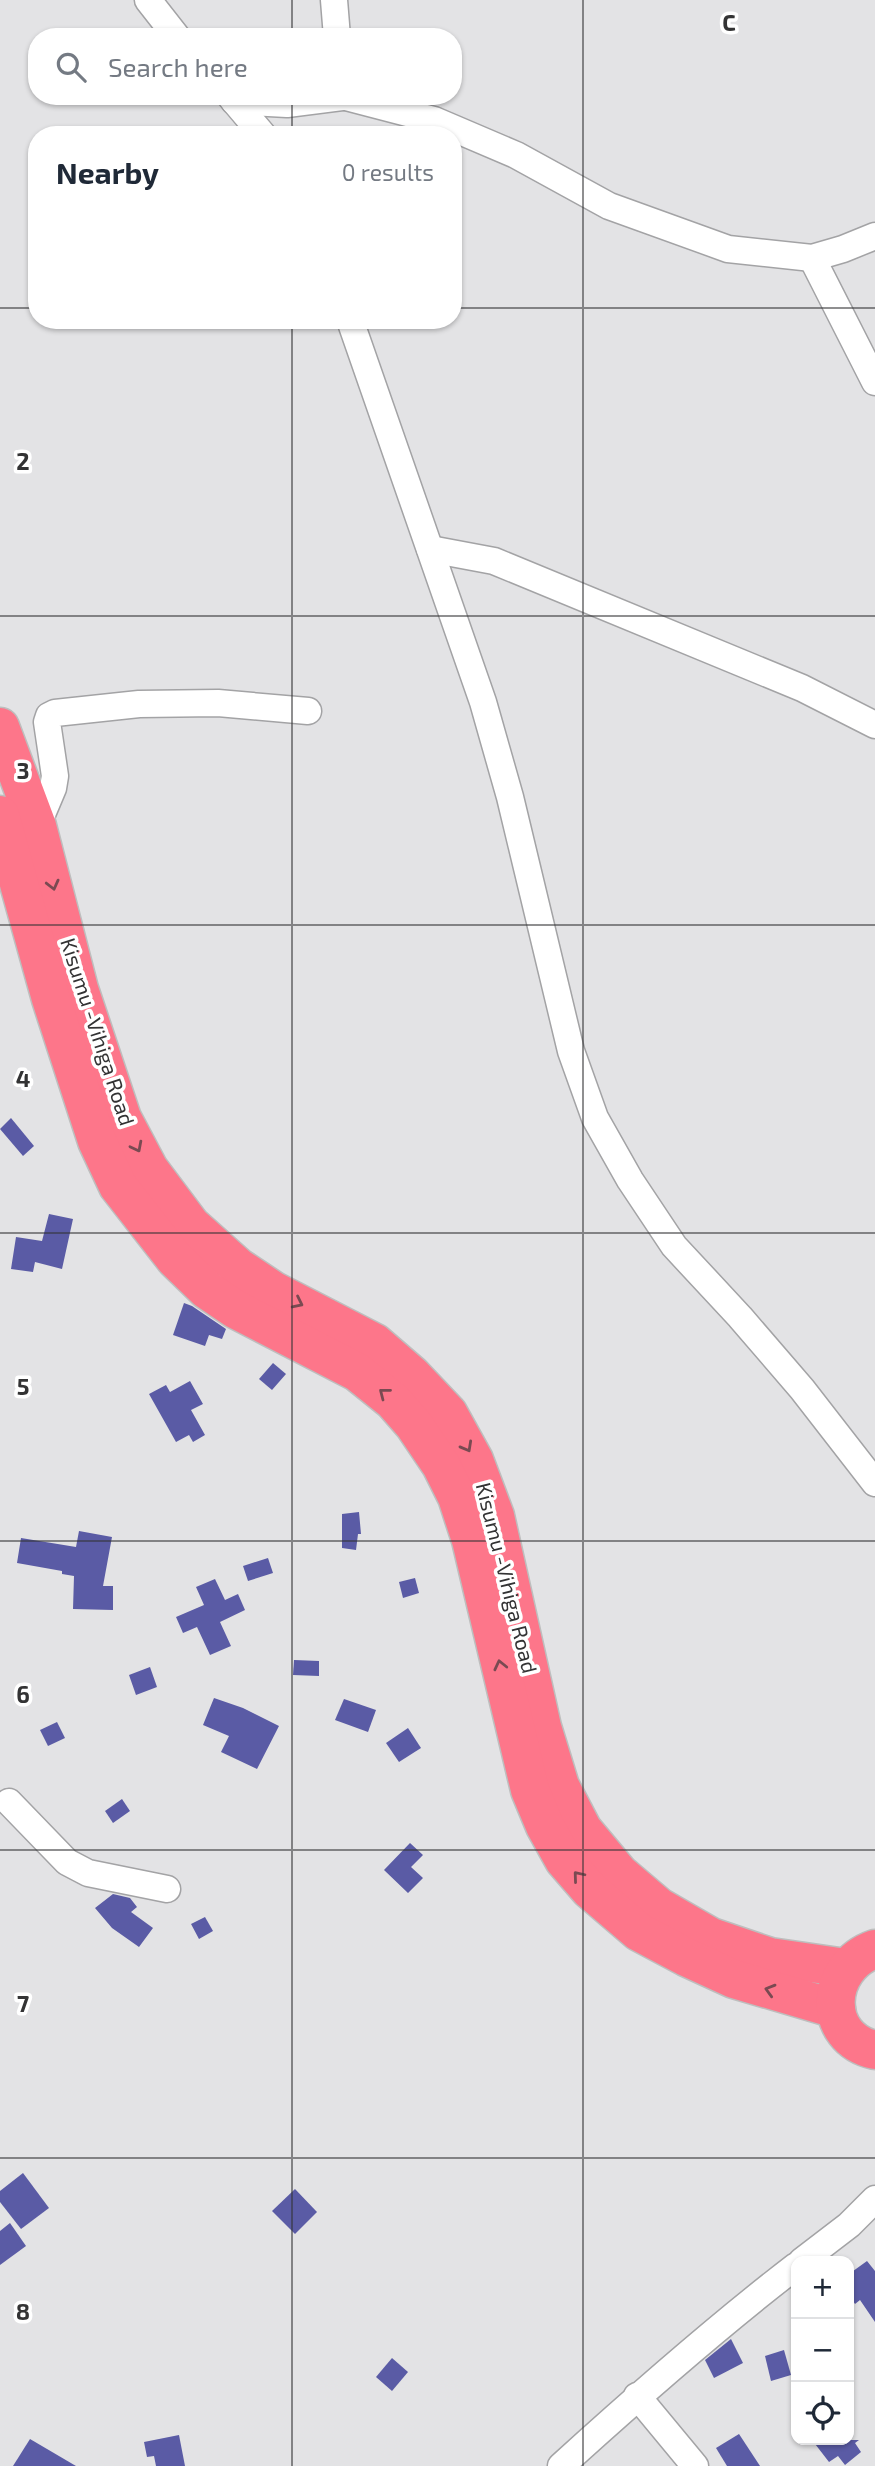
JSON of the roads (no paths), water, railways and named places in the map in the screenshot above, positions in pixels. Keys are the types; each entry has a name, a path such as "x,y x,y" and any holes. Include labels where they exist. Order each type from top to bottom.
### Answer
{"highway":[{"name":"Kisumu -Vihiga Road","path":"0,727 37,826 79,989 122,1118 149,1169 191,1225 238,1267 274,1291 375,1343 412,1375 448,1413 474,1460 498,1529 542,1727 560,1786 583,1829 629,1882 659,1907 711,1937 771,1957 860,1958"},
{"name":"Kisumu -Vihiga Road","path":"0,815 51,999 97,1141 118,1186 176,1259 207,1290 234,1309 357,1372 393,1401 414,1425 441,1465 457,1497 471,1540 530,1790 545,1826 564,1860 590,1890 639,1932 734,1979 836,2009"},
{"path":"860,1958 837,1988 836,2009 842,2026 853,2039 875,2050"}],"street":[{"path":"148,0 170,28"},
{"path":"334,0 336,28"},
{"path":"237,105 255,126"},
{"path":"376,105 448,126"},
{"path":"462,132 516,155 609,206 728,249 812,258 875,236"},
{"path":"812,258 875,382"},
{"path":"353,329 484,702 510,797 571,1051 596,1118 630,1180 674,1246 784,1368 875,1483"},
{"path":"430,549 494,561 874,719"},
{"path":"37,826 53,788 55,776 47,722 49,716 55,713 139,704 218,703 308,712"},
{"path":"3,1801 67,1862 88,1873 167,1889"},
{"path":"809,2256 849,2225 875,2199"},
{"path":"561,2466 637,2396 791,2270"},
{"path":"637,2396 695,2466"}]}
